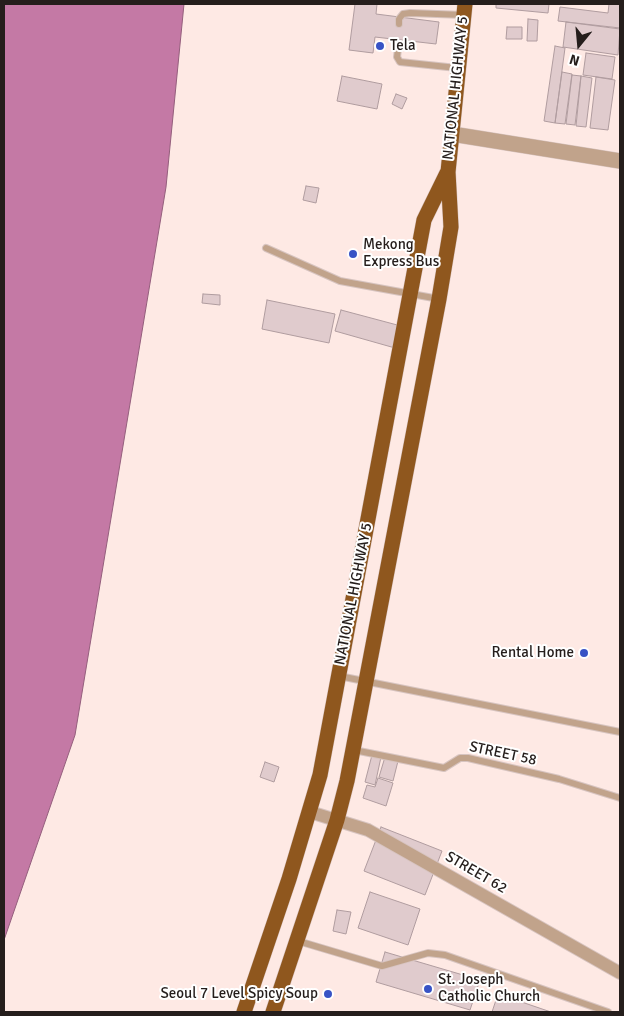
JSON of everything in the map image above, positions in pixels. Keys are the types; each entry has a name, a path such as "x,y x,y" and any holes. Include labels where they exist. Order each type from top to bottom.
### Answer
{"highway":[{"name":"NATIONAL HIGHWAY 5","path":"273,1012 337,820 366,682 451,227 448,172 464,10"},
{"name":"NATIONAL HIGHWAY 5","path":"244,1012 310,812 322,767 424,220 448,172"}],"street":[{"path":"452,134 620,161"},
{"name":"STREET 62","path":"310,812 368,830 620,974"}],"lane":[{"path":"399,24 403,14 464,10"},
{"path":"398,49 397,57 400,62 459,68"},
{"path":"266,248 340,281 439,299"},
{"path":"339,676 620,732"},
{"name":"STREET 58","path":"353,749 444,768 460,758 468,758 559,779 620,798"},
{"path":"298,941 382,966 428,953 445,956 608,1012"}],"shaded area":[{"path":"4,4 184,4 166,187 75,735 4,940"}],"building":[{"path":"355,4 377,4 376,14 439,22 436,44 375,37 373,53 349,50"},
{"path":"496,4 549,4 548,13 496,8"},
{"path":"609,4 620,4 620,28 558,21 560,7 608,13"},
{"path":"528,19 538,20 537,41 527,41"},
{"path":"566,22 620,29 618,55 563,47"},
{"path":"507,27 522,27 522,39 506,39"},
{"path":"555,46 565,48 555,123 544,121"},
{"path":"586,53 615,57 612,79 583,75"},
{"path":"562,72 572,74 565,124 555,123"},
{"path":"572,75 581,76 575,125 566,124"},
{"path":"342,76 382,84 377,109 337,101"},
{"path":"581,76 592,78 586,127 576,126"},
{"path":"596,77 615,80 608,130 590,128"},
{"path":"396,94 407,98 402,109 392,104"},
{"path":"306,186 319,188 316,203 303,200"},
{"path":"203,294 220,295 220,305 202,303"},
{"path":"267,300 335,314 329,343 262,329"},
{"path":"341,310 401,326 395,348 335,331"},
{"path":"372,755 381,757 375,785 365,782"},
{"path":"385,757 398,761 393,781 379,777"},
{"path":"265,762 279,767 274,782 260,777"},
{"path":"378,778 393,783 386,806 363,798 367,785 375,787"},
{"path":"381,827 442,851 425,895 364,871"},
{"path":"370,892 420,909 408,945 358,928"},
{"path":"337,910 351,912 346,934 333,931"},
{"path":"385,952 480,980 470,1010 376,982"},
{"path":"498,994 551,1012 492,1012"}],"place":[{"name":"Tela","path":"380,46"},
{"name":"Mekong Express Bus","path":"353,254"},
{"name":"Rental Home","path":"584,653"},
{"name":"St. Joseph Catholic Church","path":"428,989"},
{"name":"Seoul 7 Level Spicy Soup","path":"328,994"}]}
